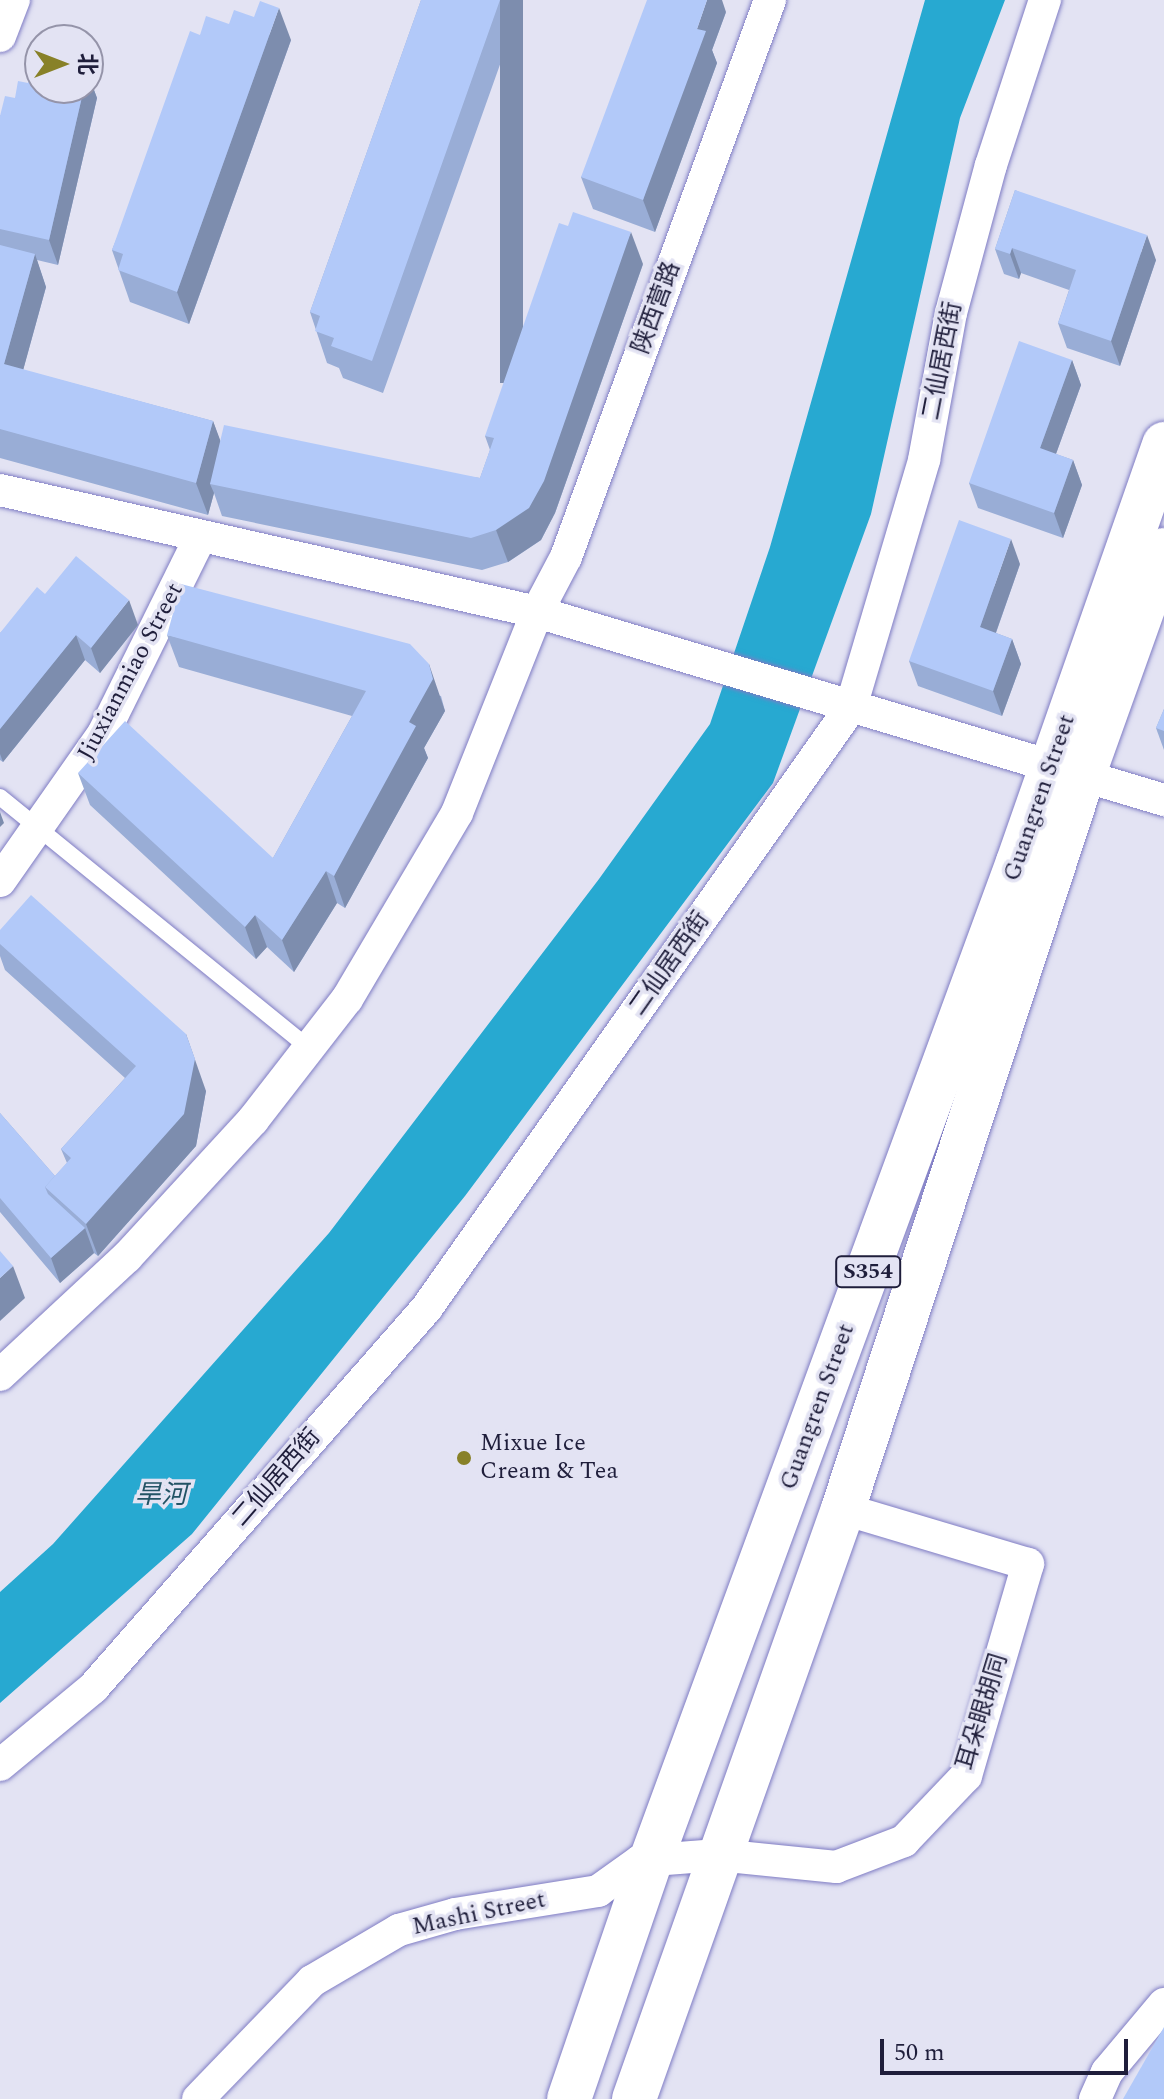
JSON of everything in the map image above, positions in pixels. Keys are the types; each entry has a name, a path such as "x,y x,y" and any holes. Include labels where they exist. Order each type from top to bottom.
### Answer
{"main road":[{"name":"Guangren Street","path":"634,2099 843,1509 1068,771 1164,444"},
{"name":"Guangren Street","path":"569,2099 651,1860 1068,771 1156,595 1164,550"}],"street":[{"path":"0,36 14,0"},
{"name":"陕西营路","path":"0,1375 127,1257 253,1120 347,999 457,813 537,612 566,557 770,0"},
{"name":"二仙居西街","path":"0,1765 93,1688 426,1309 851,707 924,460 951,313 991,165 1045,0"},
{"path":"0,490 200,538 537,612 1164,800"},
{"name":"Jiuxianmiao Street","path":"0,881 40,830 103,734 200,538"},
{"name":"耳朵眼胡同","path":"718,1855 836,1867 904,1841 966,1776 1028,1564 843,1509"},
{"name":"Mashi Street","path":"198,2099 312,1981 399,1930 455,1914 598,1891 640,1861 718,1855"},
{"path":"1095,2099 1107,2072 1164,2004"}],"lane":[{"path":"0,797 309,1048"}],"water":[{"name":"旱河","path":"925,0 1005,0 960,118 871,514 773,783 465,1196 192,1534 0,1703 0,1592 53,1544 329,1233 599,879 710,724 770,547"}],"building":[{"path":"421,0 500,0 372,361 331,346 334,338 315,331 320,316 310,312"},
{"path":"647,0 707,0 697,29 706,31 643,200 581,177"},
{"path":"260,1 279,8 177,292 118,270 123,254 112,250 190,31 200,35 206,16 229,24 234,10 254,17"},
{"path":"18,81 24,82 24,104 80,104 49,240 0,229 0,116 5,96 15,98"},
{"path":"1015,190 1147,235 1111,341 1058,323 1076,270 1012,248 1010,254 995,249"},
{"path":"573,212 631,232 544,481 529,508 496,530 471,538 210,484 224,425 480,478 494,438 485,436 559,223 568,226"},
{"path":"0,245 35,254 4,364 213,421 196,483 0,429"},
{"path":"1019,341 1072,360 1040,448 1073,460 1054,513 969,483"},
{"path":"959,520 1011,539 980,627 1012,639 993,691 909,661"},
{"path":"76,556 129,600 91,648 76,635 0,729 0,633 37,587 45,594"},
{"path":"181,584 410,644 429,664 433,679 409,722 416,726 334,876 326,871 282,940 255,915 245,927 78,773 125,721 273,858 366,691 167,635"},
{"path":"1164,709 1164,731 1156,728"},
{"path":"31,895 186,1034 195,1059 184,1114 86,1224 45,1187 71,1158 61,1149 136,1066 0,944 0,930"},
{"path":"0,1113 55,1176 45,1187 48,1194 85,1228 51,1258 0,1198"},
{"path":"0,1251 13,1266 0,1278"},
{"path":"1164,2027 1164,2099 1123,2099"}],"place":[{"name":"Mixue Ice Cream & Tea","path":"464,1458"}]}
